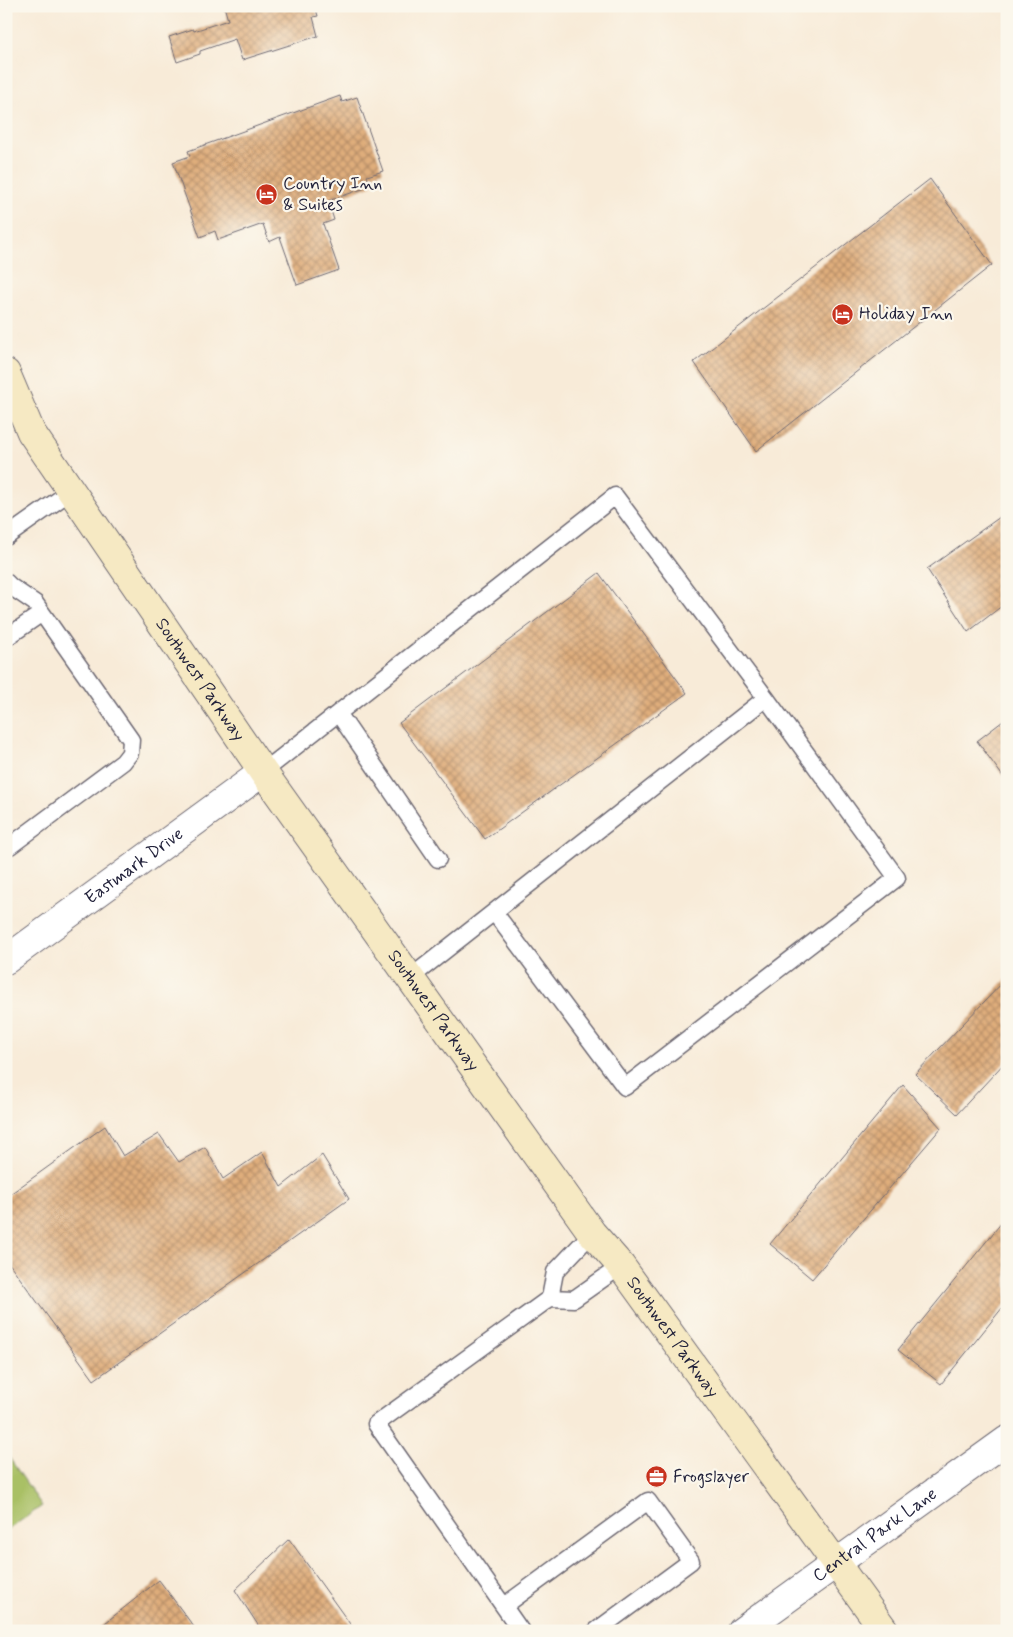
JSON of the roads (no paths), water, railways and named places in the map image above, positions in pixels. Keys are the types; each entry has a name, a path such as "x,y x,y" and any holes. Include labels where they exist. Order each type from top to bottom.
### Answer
{"main road":[{"name":"Southwest Parkway","path":"6,373 31,432 263,772 592,1232 620,1266 885,1631"}],"street":[{"name":"Eastmark Drive","path":"6,960 263,772"},
{"name":"Central Park Lane","path":"742,1631 1007,1440"}],"lane":[{"path":"6,537 71,491"},
{"path":"263,772 615,496 766,698 897,878 626,1087 494,912"},
{"path":"6,582 35,603 131,740 130,753 123,762 10,846 6,846"},
{"path":"6,638 42,613"},
{"path":"410,978 766,698"},
{"path":"338,714 438,859"},
{"path":"550,1298 555,1272 592,1232"},
{"path":"521,1631 376,1424 550,1298 574,1299 620,1266"},
{"path":"504,1606 648,1501 691,1561 596,1631"}],"place":[{"name":"Country Inn & Suites","path":"267,194"},
{"name":"Holiday Inn","path":"843,314"},
{"name":"Frogslayer","path":"657,1477"}]}
